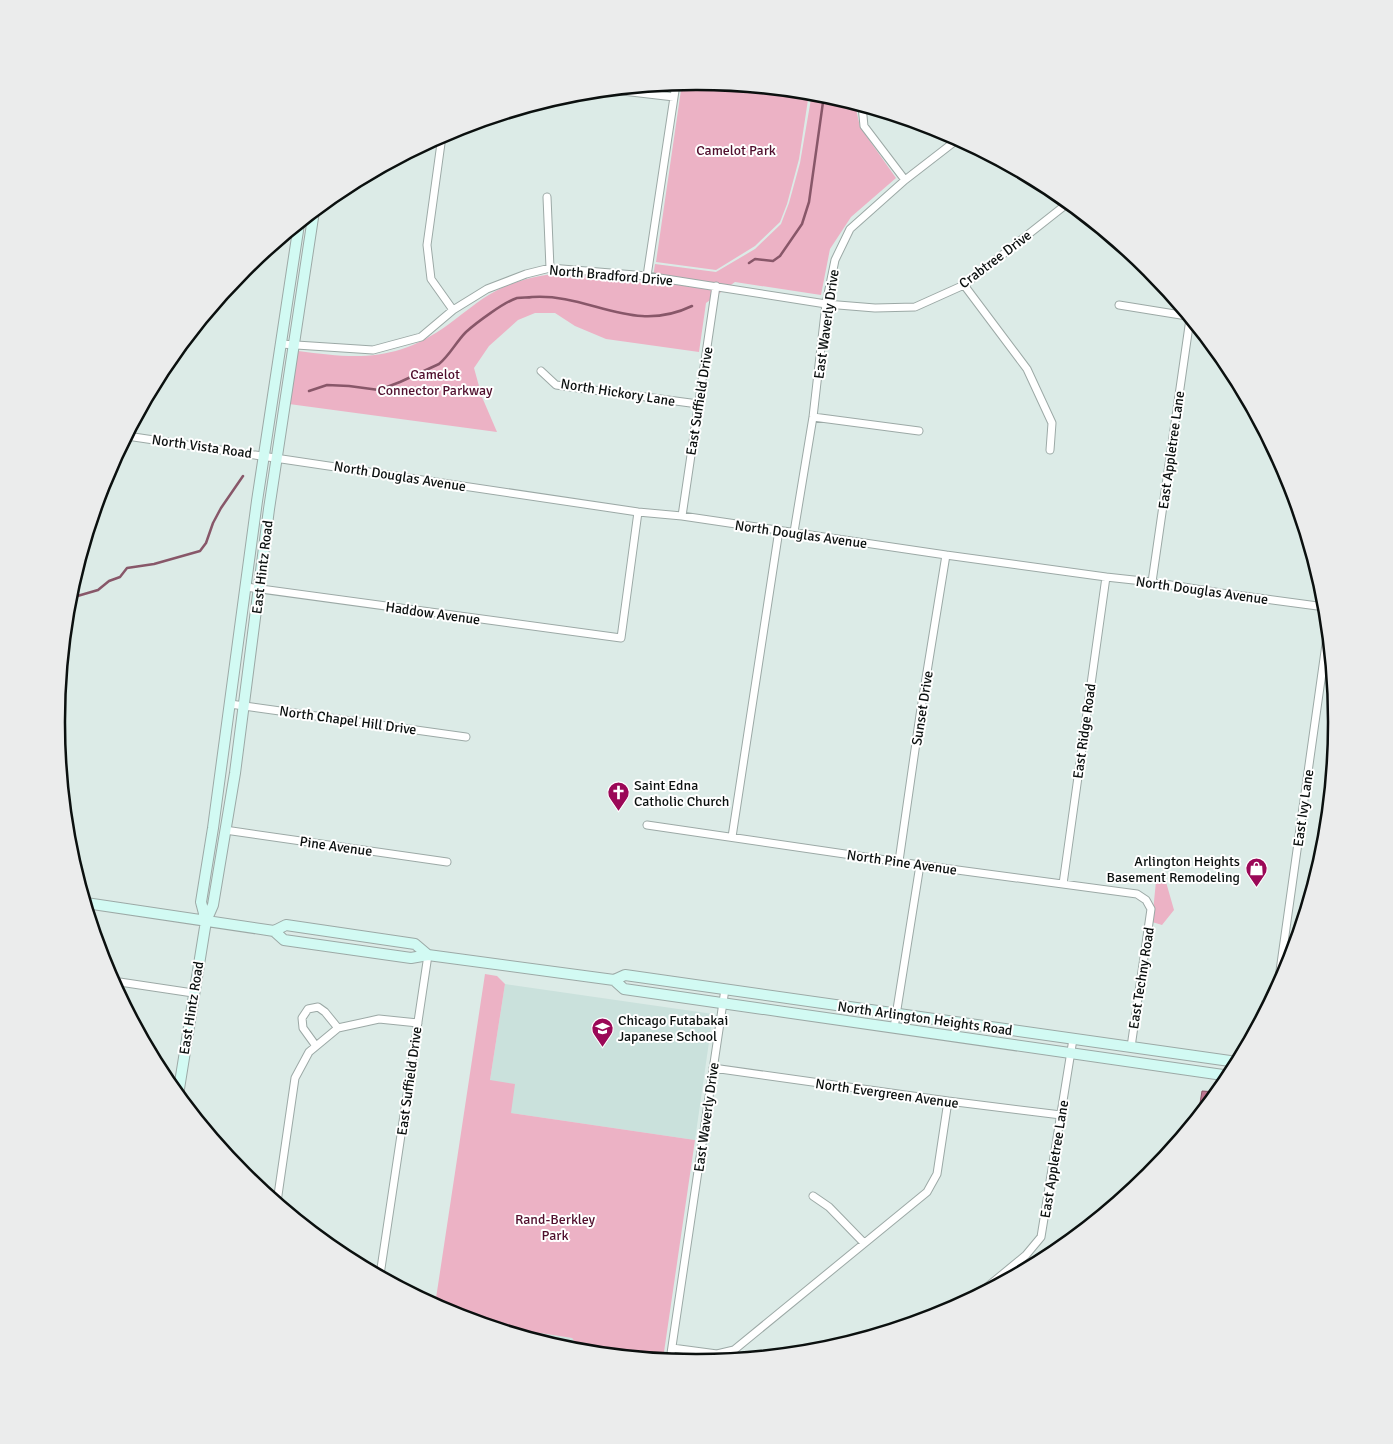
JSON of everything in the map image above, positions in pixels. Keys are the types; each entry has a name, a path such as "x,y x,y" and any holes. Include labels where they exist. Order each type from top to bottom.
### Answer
{"main road":[{"name":"East Hintz Road","path":"180,1085 206,921 213,905 245,705 278,457 313,221"},
{"name":"East Hintz Road","path":"206,921 201,902 216,809 264,455 298,233"},
{"name":"North Arlington Heights Road","path":"93,904 274,931 284,940 411,958 428,955 614,980 624,989 1221,1075"},
{"name":"North Arlington Heights Road","path":"274,931 286,925 415,944 428,955"},
{"name":"North Arlington Heights Road","path":"614,980 625,974 1229,1061"}],"street":[{"path":"647,276 675,91"},
{"path":"640,93 674,98"},
{"path":"863,113 864,126 904,180"},
{"path":"441,145 427,245 431,279 453,310"},
{"name":"East Waverly Drive","path":"794,532 813,417 826,304 835,260 850,229 904,180 951,145"},
{"path":"547,197 550,268"},
{"name":"Crabtree Drive","path":"826,304 875,308 916,307 964,285 1062,208"},
{"name":"North Bradford Drive","path":"282,344 373,350 421,336 453,310 487,289 526,274 550,268 647,276 826,304"},
{"path":"964,285 1027,369 1052,423 1050,450"},
{"name":"East Suffield Drive","path":"682,516 716,286"},
{"path":"1118,305 1178,315"},
{"name":"East Appletree Lane","path":"1152,582 1189,327"},
{"name":"North Hickory Lane","path":"541,371 556,385 698,404"},
{"path":"813,417 918,431"},
{"name":"North Vista Road","path":"133,437 278,457"},
{"name":"North Douglas Avenue","path":"278,457 638,512 682,516 946,555 1317,606"},
{"name":"Haddow Avenue","path":"246,587 621,638 638,512"},
{"path":"732,837 779,530"},
{"name":"Sunset Drive","path":"899,862 946,555"},
{"name":"East Ridge Road","path":"1063,884 1106,577"},
{"name":"East Ivy Lane","path":"1282,960 1324,655"},
{"name":"North Chapel Hill Drive","path":"230,704 466,737"},
{"name":"North Pine Avenue","path":"647,825 920,865 1137,894 1146,900 1151,909"},
{"name":"Pine Avenue","path":"225,830 447,862"},
{"path":"894,1028 920,865"},
{"name":"East Techny Road","path":"1131,1047 1151,909"},
{"name":"East Suffield Drive","path":"381,1269 392,1207 428,955"},
{"path":"121,982 193,993"},
{"name":"East Waverly Drive","path":"671,1353 724,989"},
{"path":"316,1046 303,1028 302,1018 308,1009 318,1007 325,1012 338,1028"},
{"path":"278,1195 296,1078 309,1052 338,1028 379,1019 418,1023"},
{"name":"East Appletree Lane","path":"1006,1272 1026,1256 1041,1237 1073,1039"},
{"name":"North Evergreen Avenue","path":"713,1068 948,1102 1061,1115"},
{"path":"722,1353 734,1350 927,1192 937,1174 948,1102"},
{"path":"813,1196 829,1207 864,1243"},
{"path":"672,1348 711,1353"}],"shaded area":[{"name":"Chicago Futabakai Japanese School","path":"505,984 713,1014 695,1140 511,1113 490,1080"},
{"path":"1202,1091 1209,1091 1200,1103"},
{"path":"539,1333 572,1338 575,1341 573,1341"}],"green space":[{"name":"Camelot Park","path":"681,91 738,92 808,101 799,159 787,204 780,222 755,246 716,270 656,262"},
{"name":"Camelot Connector Parkway","path":"811,101 857,111 860,127 896,178 851,217 830,249 821,295 735,282 706,303 699,352 606,339 575,326 555,313 535,313 518,320 489,346 474,368 482,397 497,432 289,404 298,351 358,356 394,351 430,336 498,290 526,279 549,275 569,275 621,279 652,284 655,264 716,272 755,249 781,224 800,163"},
{"path":"1156,881 1166,882 1174,910 1162,925 1152,922"},
{"name":"Rand-Berkley Park","path":"485,974 497,976 505,984 490,1080 515,1084 511,1113 695,1140 664,1352 614,1348 575,1341 572,1338 533,1332 494,1320 436,1297"}],"waterway":[{"path":"749,263 755,259 773,261 780,256 802,224 809,202 823,104"},
{"path":"309,391 327,385 379,390 400,382 439,364 471,328 498,308 517,298 553,297 630,315 650,316 670,314 692,306"},
{"path":"78,596 98,590 109,581 120,577 127,568 154,564 200,551 206,543 221,508 243,476"}],"place":[{"name":"Saint Edna Catholic Church","path":"618,812"},
{"name":"Arlington Heights Basement Remodeling","path":"1256,888"},
{"name":"Chicago Futabakai Japanese School","path":"602,1047"}]}
